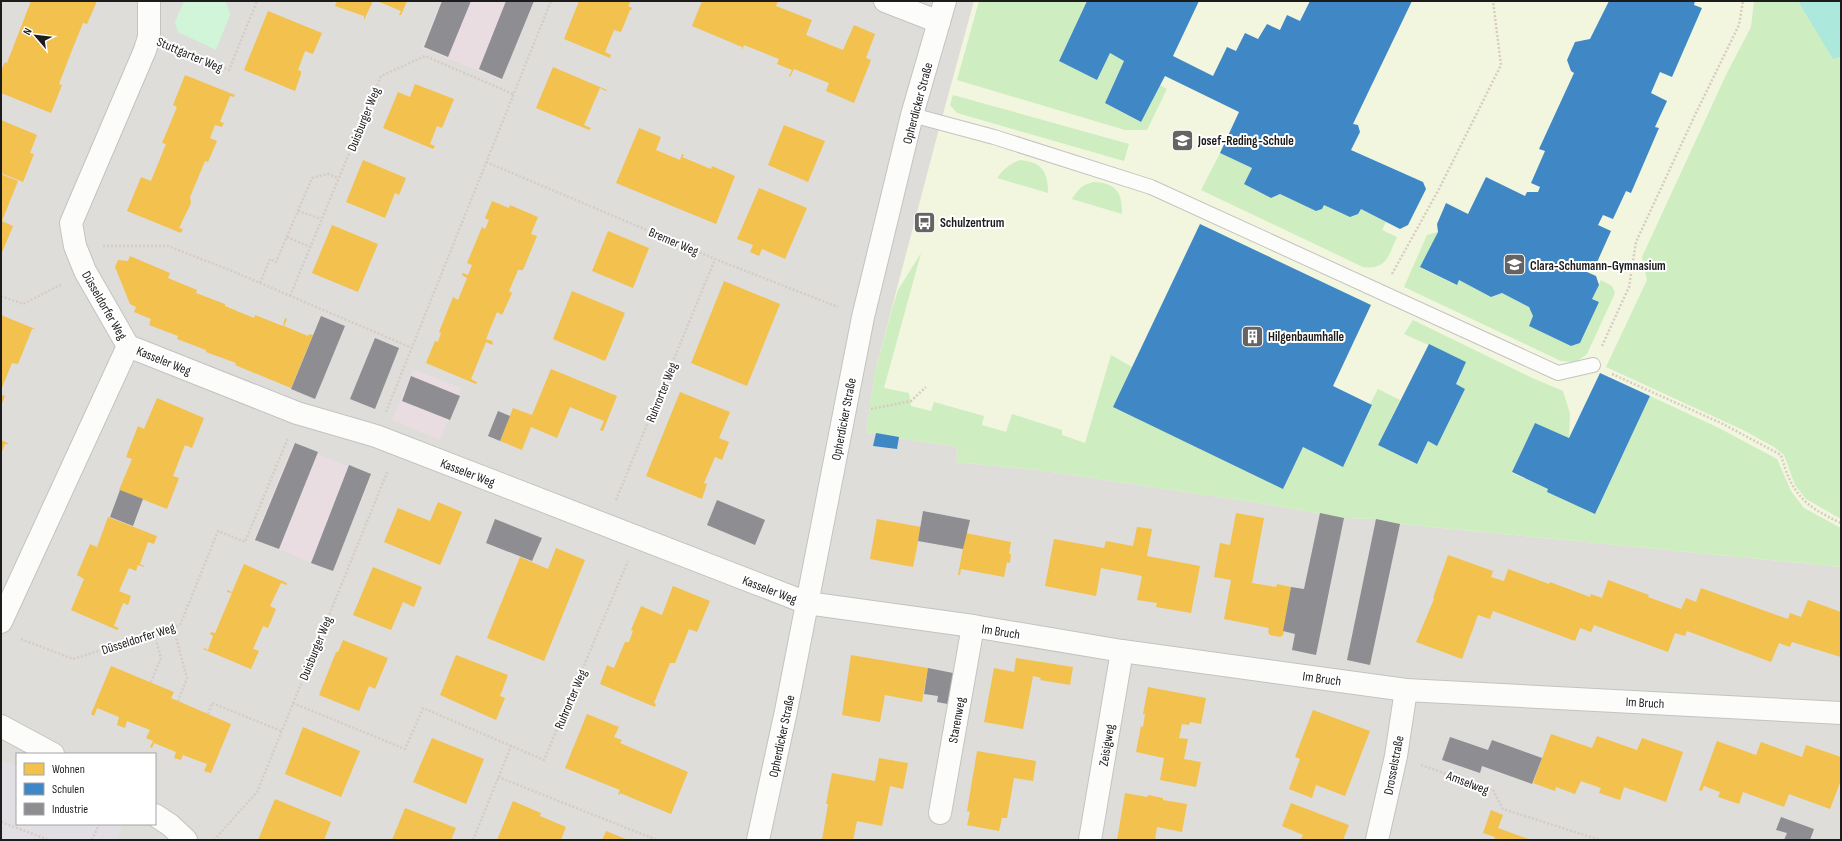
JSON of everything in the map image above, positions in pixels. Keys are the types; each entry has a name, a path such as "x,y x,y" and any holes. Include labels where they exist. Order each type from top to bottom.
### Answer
{"street":[{"name":"Düsseldorfer Weg","path":"8,630 128,346 85,271 75,246 71,223 145,50 149,36 149,1"},
{"path":"885,1 940,22"},
{"name":"Opherdicker Straße","path":"758,840 786,710 863,317 912,115 946,1"},
{"name":"Kasseler Weg","path":"128,346 298,414 376,436 806,603"},
{"name":"Im Bruch","path":"806,603 972,626 1122,651 1406,690 1841,713"},
{"name":"Starenweg","path":"940,813 972,626"},
{"name":"Zeisigweg","path":"1090,840 1122,651"},
{"name":"Drosselstraße","path":"1378,840 1396,756 1406,690"},
{"path":"1,726 51,753"},
{"path":"156,816 170,825 186,840"}],"lane":[{"path":"912,115 994,138 1151,187 1558,373 1593,365"}],"path":[{"name":"Stuttgarter Weg","path":"149,36 229,70 257,1"},
{"path":"376,436 410,347 551,1"},
{"path":"1382,292 1440,189 1501,65 1493,1"},
{"path":"1743,1 1739,25 1636,242 1629,287 1593,365 1723,424 1781,455 1793,489 1810,506 1841,524"},
{"name":"Duisburger Weg","path":"290,296 381,76 425,56 513,94"},
{"name":"Bremer Weg","path":"486,162 715,259 863,317"},
{"path":"260,283 270,259 276,262 312,178 328,174 338,178"},
{"path":"298,210 321,220"},
{"path":"287,237 310,246"},
{"path":"75,246 168,246 260,283 410,347"},
{"name":"Ruhrorter Weg","path":"606,525 715,259"},
{"path":"1,296 23,304 85,271"},
{"path":"842,428 865,410 911,401 926,387"},
{"name":"Düsseldorfer Weg","path":"8,630 73,659 180,625 218,531 245,542 298,414"},
{"name":"Duisburger Weg","path":"214,840 257,792 398,445"},
{"name":"Ruhrorter Weg","path":"293,703 405,749 423,708 544,760 638,538"},
{"path":"173,627 187,678 178,701"},
{"path":"151,682 161,658 154,633"},
{"path":"208,714 212,703 282,731"},
{"path":"473,840 511,746"},
{"name":"Amselweg","path":"1396,756 1493,790 1503,808 1600,840"},
{"path":"498,777 657,840"},
{"path":"1,822 49,840"},
{"path":"92,840 99,825"}],"shaded area":[{"path":"1,1 1841,1 1841,840 1,840"},
{"path":"184,1 226,1 230,15 216,50 178,32 175,22"},
{"path":"441,1 534,1 501,80 422,48"},
{"path":"974,1 1841,1 1841,567 1400,524 1376,519 1344,518 1266,504 1045,471 956,462 958,447 866,433 875,372"},
{"path":"1801,1 1841,1 1841,57 1833,59 1799,3"},
{"path":"413,369 461,388 440,440 392,420"},
{"path":"293,444 372,476 332,571 254,539"},
{"path":"1,760 16,766 16,825 123,825 117,840 1,840"}],"green space":[{"path":"979,1 1087,1 1059,61 1097,80 1110,53 1124,61 1105,103 1140,122 1158,84 1167,89 1147,130 1125,130 957,80"},
{"path":"1754,1 1801,1 1799,3 1833,58 1841,57 1841,519 1806,499 1795,485 1784,455 1774,447 1743,430 1606,367 1647,280 1642,257 1726,75 1751,27"},
{"path":"953,95 1129,144 1124,161 957,113 950,105"},
{"path":"1220,153 1252,168 1244,184 1271,198 1280,194 1316,211 1322,209 1324,205 1361,209 1386,222 1382,230 1397,237 1389,256 1382,264 1371,267 1363,267 1201,190"},
{"path":"1020,160 1034,163 1042,169 1047,179 1048,193 997,178 1007,167"},
{"path":"1094,182 1108,184 1117,190 1121,200 1122,214 1072,199 1076,192 1081,188"},
{"path":"1438,232 1421,268 1456,285 1459,280 1491,297 1502,293 1529,307 1533,316 1529,326 1571,346 1580,343 1599,302 1592,299 1601,280 1612,286 1615,293 1587,354 1576,362 1561,361 1404,287 1427,235"},
{"path":"921,253 884,388 909,393 911,406 931,411 934,402 984,416 982,425 1006,432 1012,414 1062,430 1062,435 1085,443 1111,355 1132,367 1114,407 1283,488 1303,447 1343,466 1372,406 1370,404 1378,389 1400,400 1378,445 1416,464 1428,441 1437,445 1465,389 1456,384 1466,362 1404,334 1413,320 1530,377 1563,391 1570,414 1569,438 1535,423 1512,473 1548,489 1547,492 1595,514 1650,396 1719,428 1777,459 1791,491 1804,508 1841,528 1841,567 1400,524 1376,519 1344,518 1266,504 1045,471 956,462 958,447 866,433 875,372 892,309 898,290"}],"building: Wohnen":[{"path":"31,1 97,1 87,24 83,23 59,84 62,85 51,113 1,93 1,71 5,62 7,63"},
{"path":"337,1 373,1 364,20 364,16 335,6"},
{"path":"377,1 407,1 401,15 399,15 401,11"},
{"path":"579,1 631,1 628,6 632,8 621,32 614,30 605,52 611,55 610,58 564,39"},
{"path":"702,1 778,1 776,6 812,20 806,35 843,50 854,25 875,34 866,58 871,60 854,103 826,91 829,83 794,69 790,77 789,76 792,70 777,64 779,59 744,45 742,50 742,47 692,26"},
{"path":"268,11 322,33 313,54 305,51 298,70 301,71 301,74 295,91 244,70"},
{"path":"553,67 607,90 606,91 600,88 584,125 591,128 589,130 536,108"},
{"path":"185,75 235,95 234,97 230,96 220,122 224,123 222,127 215,125 210,138 217,141 208,162 205,161 190,197 191,203 179,228 183,229 181,233 127,211 141,177 151,181 166,144 162,143 177,107 173,105"},
{"path":"415,84 454,99 442,128 437,126 430,144 435,146 433,149 383,128 398,92 410,97"},
{"path":"1,120 37,135 30,153 34,154 23,182 1,173"},
{"path":"784,125 825,141 808,182 768,165"},
{"path":"639,128 661,137 656,150 680,160 682,154 684,155 682,157 711,169 712,166 735,176 716,224 616,183"},
{"path":"363,160 406,178 399,195 395,193 385,218 346,202"},
{"path":"1,174 18,181 2,221 13,226 1,255"},
{"path":"759,188 807,208 785,259 762,249 759,256 750,252 753,245 737,239"},
{"path":"492,201 509,208 510,205 538,217 531,234 537,236 523,270 518,270 509,291 512,293 502,315 497,312 486,339 492,341 493,343 492,345 486,342 471,379 477,382 476,384 426,363 435,341 438,342 441,333 439,332 453,297 458,300 467,278 462,275 463,273 468,275 472,265 467,263 482,227 485,229 489,220 485,218"},
{"path":"332,225 378,244 358,292 312,273"},
{"path":"608,231 649,248 633,288 592,271"},
{"path":"130,256 170,273 168,278 197,290 196,293 225,304 225,306 254,318 255,315 283,326 285,318 287,319 284,326 308,336 309,334 313,335 291,388 235,365 236,363 206,352 206,350 177,339 178,336 149,325 151,319 134,312 136,307 130,304 115,267 118,260 128,261"},
{"path":"724,281 780,304 747,386 691,363"},
{"path":"572,291 625,313 605,361 553,339"},
{"path":"1,315 35,329 32,329 18,364 12,363 1,390"},
{"path":"551,369 617,396 603,431 600,430 604,421 570,407 557,438 531,427 522,450 500,441 513,408 532,415"},
{"path":"680,392 730,412 719,438 729,442 722,460 715,457 704,483 707,484 702,499 646,476"},
{"path":"1,395 5,396 1,406"},
{"path":"157,398 204,418 192,448 185,445 173,476 179,478 167,509 119,490 132,459 126,457 138,426 144,429"},
{"path":"1,440 8,444 5,444 1,454"},
{"path":"438,502 462,512 440,565 384,542 398,508 430,521"},
{"path":"1236,513 1264,518 1252,583 1276,587 1277,584 1291,587 1283,635 1280,637 1270,635 1268,632 1269,628 1224,619 1231,580 1214,577 1220,543 1230,545"},
{"path":"108,517 157,536 154,544 148,542 140,564 144,567 138,565 136,571 129,568 119,591 131,596 128,605 123,603 114,626 119,628 117,630 71,610 84,579 77,575 90,544 97,547"},
{"path":"877,519 921,527 913,567 870,559"},
{"path":"1137,527 1152,529 1147,556 1200,566 1191,613 1156,607 1157,603 1137,600 1142,576 1101,568 1096,596 1045,586 1054,539 1104,548 1106,541 1133,546"},
{"path":"966,533 1011,542 1009,554 1011,554 1010,563 1007,562 1004,577 961,569 960,575 958,575"},
{"path":"556,548 585,560 544,661 487,638 520,557 548,569"},
{"path":"1448,555 1493,571 1491,577 1504,581 1508,569 1549,584 1550,582 1590,597 1591,594 1602,598 1608,580 1681,609 1686,598 1696,602 1701,588 1788,619 1790,613 1801,617 1808,600 1841,612 1841,657 1792,642 1790,647 1779,643 1771,662 1687,631 1685,636 1675,633 1668,652 1594,625 1591,632 1580,628 1575,641 1493,611 1490,619 1478,615 1462,659 1416,642 1434,599 1433,598"},
{"path":"244,564 287,583 287,585 281,583 270,606 276,609 268,628 263,626 253,649 259,651 251,669 203,649 208,650 213,636 210,634 211,632 215,633 232,593 227,592 227,590 232,592"},
{"path":"373,567 422,587 414,607 403,602 391,630 353,615"},
{"path":"673,586 710,601 697,632 689,629 675,663 670,663 654,703 656,704 655,707 600,684 607,665 614,668 625,642 629,642 633,631 631,630 641,606 662,615"},
{"path":"343,640 388,658 375,689 369,686 359,711 319,695 336,652 338,652"},
{"path":"456,655 508,675 500,696 505,698 496,720 440,695"},
{"path":"851,655 928,668 922,702 885,695 880,722 842,715"},
{"path":"1016,658 1073,667 1070,685 1040,680 1041,678 1033,676 1023,729 984,722 994,668 1014,672"},
{"path":"111,666 174,692 171,698 231,724 211,773 204,771 207,764 183,755 181,760 174,758 176,752 154,743 152,748 150,747 153,741 146,738 150,730 127,721 125,728 117,725 119,717 97,708 94,716 91,714"},
{"path":"1148,687 1206,698 1201,724 1190,722 1189,725 1182,724 1179,738 1188,739 1184,759 1201,762 1196,787 1160,780 1164,758 1136,752 1141,726 1143,727 1145,714 1143,714"},
{"path":"1313,710 1370,731 1345,796 1316,785 1312,798 1289,789 1300,759 1295,757"},
{"path":"587,714 619,727 614,737 622,740 620,743 688,772 671,814 620,793 620,795 618,794 620,790 565,768"},
{"path":"303,727 360,751 341,797 285,774"},
{"path":"1551,734 1592,748 1597,736 1637,750 1642,738 1683,752 1666,802 1624,787 1620,800 1599,793 1601,788 1581,781 1575,794 1556,787 1555,791 1533,783"},
{"path":"432,738 484,759 466,804 413,782"},
{"path":"1717,741 1756,755 1761,742 1802,757 1806,745 1841,757 1841,780 1830,809 1789,794 1784,807 1743,792 1739,804 1718,797 1720,792 1704,786 1702,791 1699,790"},
{"path":"977,751 1036,761 1033,781 1014,778 1007,818 1002,818 999,831 967,825 970,812 967,811"},
{"path":"879,758 908,763 903,789 890,786 882,826 857,821 853,840 822,840 828,804 826,804 832,773 875,781"},
{"path":"1125,793 1147,797 1148,795 1163,798 1163,800 1187,804 1182,832 1157,827 1155,840 1117,840"},
{"path":"275,799 331,822 324,840 258,840"},
{"path":"513,801 541,813 540,816 566,827 561,840 497,840"},
{"path":"1291,803 1349,825 1343,840 1302,840 1303,835 1282,826"},
{"path":"405,808 456,828 451,840 392,840"},
{"path":"1491,810 1503,815 1498,828 1531,840 1494,840 1495,837 1483,833"},
{"path":"606,831 628,840 602,840"}],"building: Schulen":[{"path":"1087,1 1199,1 1173,56 1213,76 1227,47 1236,51 1245,33 1258,39 1267,24 1280,30 1287,15 1300,21 1310,1 1412,1 1353,124 1358,125 1360,132 1351,150 1423,182 1426,189 1408,225 1400,229 1361,209 1358,214 1350,217 1324,205 1322,209 1316,211 1280,194 1271,198 1244,184 1252,168 1220,153 1239,112 1165,76 1141,122 1105,103 1124,61 1110,53 1097,80 1059,61"},
{"path":"1609,1 1695,1 1694,5 1702,8 1672,77 1660,72 1651,93 1667,101 1655,127 1659,128 1631,193 1626,191 1613,219 1603,215 1598,225 1611,231 1594,269 1590,267 1587,272 1596,276 1599,285 1592,299 1599,302 1580,343 1571,346 1529,326 1533,316 1529,307 1502,293 1491,297 1459,280 1457,285 1420,267 1438,232 1437,224 1446,203 1468,214 1486,177 1525,196 1527,192 1538,192 1540,187 1531,183 1545,151 1539,149 1574,73 1571,71 1567,60 1575,42 1590,39"},
{"name":"Hilgenbaumhalle","path":"1200,224 1371,305 1333,386 1372,405 1343,467 1303,447 1283,489 1113,407"},
{"path":"1429,344 1466,362 1456,384 1465,389 1437,446 1428,441 1417,464 1378,445"},
{"path":"1600,373 1650,396 1595,514 1547,492 1548,489 1512,472 1535,423 1569,438"},
{"path":"876,433 899,437 897,449 873,446"}],"building: Industrie":[{"path":"442,1 471,1 448,57 424,47"},
{"path":"506,1 534,1 502,79 479,69"},
{"path":"321,316 345,326 315,399 291,389"},
{"path":"375,338 399,348 375,409 350,399"},
{"path":"411,376 460,396 450,420 402,401"},
{"path":"498,411 510,416 500,441 488,436"},
{"path":"295,443 318,452 279,549 255,540"},
{"path":"349,465 371,474 333,571 311,563"},
{"path":"120,490 143,499 133,526 110,517"},
{"path":"717,500 765,520 755,545 707,525"},
{"path":"923,511 970,520 963,549 918,541"},
{"path":"1320,513 1344,518 1316,655 1292,650 1295,634 1283,631 1291,587 1304,589"},
{"path":"495,519 542,538 532,561 486,543"},
{"path":"1376,519 1400,524 1370,665 1347,660"},
{"path":"928,668 958,674 953,705 937,702 938,696 924,694"},
{"path":"1450,737 1488,750 1492,740 1542,758 1532,784 1482,766 1480,773 1442,760"},
{"path":"1781,817 1814,829 1810,840 1784,840 1787,833 1776,830"}],"place":[{"name":"Josef-Reding-Schule","path":"1182,140"},
{"name":"Schulzentrum","path":"925,222"},
{"name":"Clara-Schumann-Gymnasium","path":"1514,265"},
{"name":"Hilgenbaumhalle","path":"1252,336"}]}
